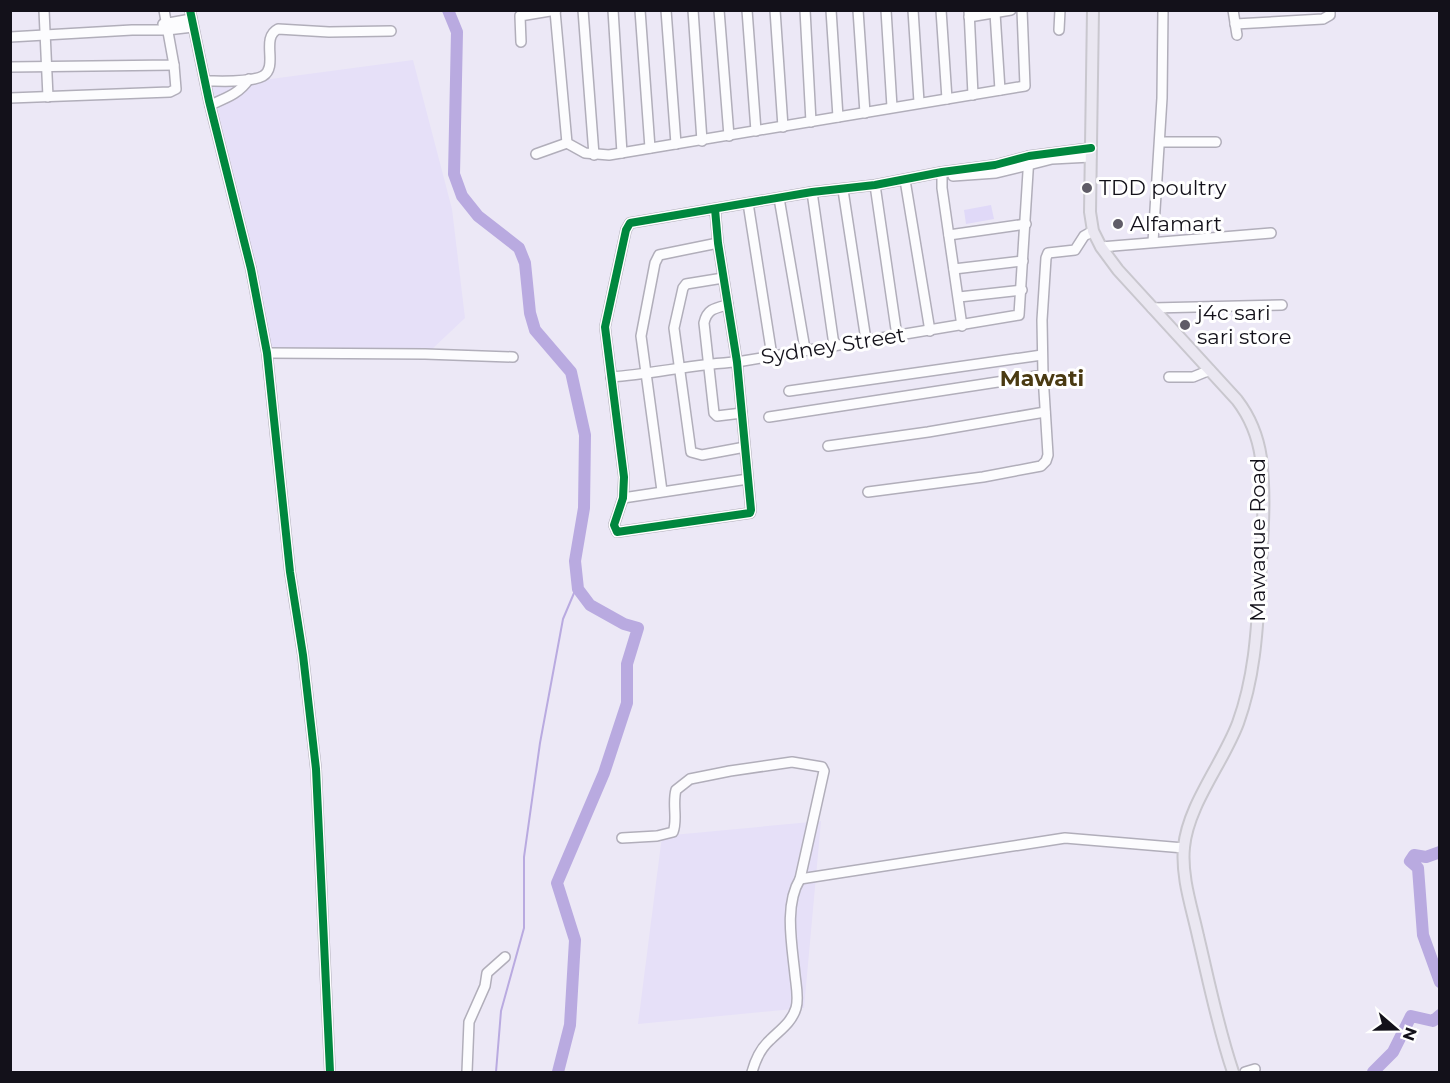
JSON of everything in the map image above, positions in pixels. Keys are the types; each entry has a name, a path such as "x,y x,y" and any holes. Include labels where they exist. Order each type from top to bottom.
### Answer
{"main road":[{"name":"Mawaque Road","path":"1094,10 1090,209 1094,231 1101,248 1152,308 1244,408 1257,439 1261,458 1262,546 1256,649 1246,699 1232,737 1191,818 1184,848 1184,869 1189,896 1216,1015 1233,1072"}],"street":[{"path":"44,10 48,97"},
{"path":"10,98 170,93 177,86 164,10"},
{"path":"583,10 594,155"},
{"path":"613,10 622,153"},
{"path":"640,10 650,148"},
{"path":"666,10 676,144"},
{"path":"693,10 702,141"},
{"path":"719,10 729,136"},
{"path":"747,10 756,131"},
{"path":"775,10 783,127"},
{"path":"805,10 811,122"},
{"path":"831,10 838,117"},
{"path":"858,10 865,113"},
{"path":"886,10 892,107"},
{"path":"913,10 919,102"},
{"path":"941,10 947,99"},
{"path":"973,95 969,14 1011,10"},
{"path":"521,42 519,13 550,11 567,143 579,151 594,155 702,141 1025,85 1022,10"},
{"path":"1059,30 1060,10"},
{"path":"1153,242 1160,142 1163,10"},
{"path":"1233,10 1236,29 1323,19 1330,15 1330,10"},
{"path":"995,13 1000,90"},
{"path":"10,31 132,30 167,27 191,19 251,268 267,353 290,572 303,655 316,769 330,1072"},
{"path":"205,81 249,79 265,75 269,69 269,38 272,32 278,29 329,32 391,31"},
{"path":"10,37 46,32"},
{"path":"10,67 174,64"},
{"path":"210,105 236,94 243,89 249,79"},
{"path":"1160,142 1216,142"},
{"path":"536,154 567,143"},
{"path":"715,209 723,278 737,362 751,510 750,513 617,532 614,525 623,498 624,477 605,322 627,225 634,222 812,192 843,190 940,174 995,169 1030,161 1091,153"},
{"path":"959,297 1022,290 1030,161"},
{"path":"940,174 962,326"},
{"path":"905,180 930,331"},
{"path":"874,185 897,336"},
{"path":"843,190 866,340"},
{"path":"812,192 834,345"},
{"path":"779,198 805,349"},
{"path":"748,203 772,356"},
{"path":"868,492 956,481 1041,466 1046,461 1048,455 1042,355 1046,258 1048,253 1075,250 1090,209"},
{"path":"949,235 1026,224"},
{"path":"1079,241 1094,231"},
{"path":"1101,248 1271,233"},
{"path":"662,491 646,374 642,326 655,263 659,255 718,243"},
{"path":"954,269 1023,261"},
{"path":"723,278 686,284 683,288 674,328 678,369 691,452 702,454 745,447"},
{"name":"Sydney Street","path":"611,377 646,374 708,363 737,362 1019,315 1022,290"},
{"path":"728,305 712,309 706,317 704,323 708,363 715,415 742,413"},
{"path":"1152,308 1282,305"},
{"path":"267,353 513,357"},
{"path":"789,392 1042,355"},
{"path":"1169,377 1193,377 1210,370"},
{"path":"769,417 1042,375"},
{"path":"828,446 1045,412"},
{"path":"623,498 748,479"},
{"path":"622,838 657,836 673,832 675,828 673,805 676,790 690,778 792,762 822,767 824,771 801,879 794,891 792,908 791,939 796,1007 788,1023 760,1053 752,1072"},
{"path":"801,879 1065,838 1184,848"},
{"path":"467,1072 469,1022 485,986 487,973 505,957"}],"shaded area":[{"path":"413,60 452,209 465,318 429,352 272,349 247,229 212,87"},
{"path":"991,205 994,219 966,224 964,210"},
{"path":"821,821 804,1008 638,1024 662,836"}],"waterway":[{"path":"448,10 457,32 454,174 462,196 478,216 519,248 525,263 530,313 535,330 571,372 585,435 584,508 575,561 578,589 590,605 624,624 638,628 627,664 627,703 604,773 557,883 575,940 570,1025 558,1072"},
{"path":"496,1072 501,1011 524,928 524,857 540,743 563,619 577,586"},
{"path":"1440,852 1426,857 1414,855 1410,861 1418,868 1423,935 1440,982"},
{"path":"1373,1072 1393,1052 1411,1016 1433,1021 1440,1015"}],"cycle path":[{"path":"190,10 209,101 251,269 267,353 290,572 303,655 316,769 330,1072"},
{"path":"715,209 718,243 737,362 751,510 750,513 617,532 614,525 623,498 624,477 605,327 626,230 630,223 812,192 875,185 942,172 995,165 1029,156 1091,148"}],"place":[{"name":"TDD poultry","path":"1087,188"},
{"name":"Alfamart","path":"1118,224"},
{"name":"j4c sari sari store","path":"1185,325"}],"district":[{"name":"Mawati","path":"1042,378"}]}
